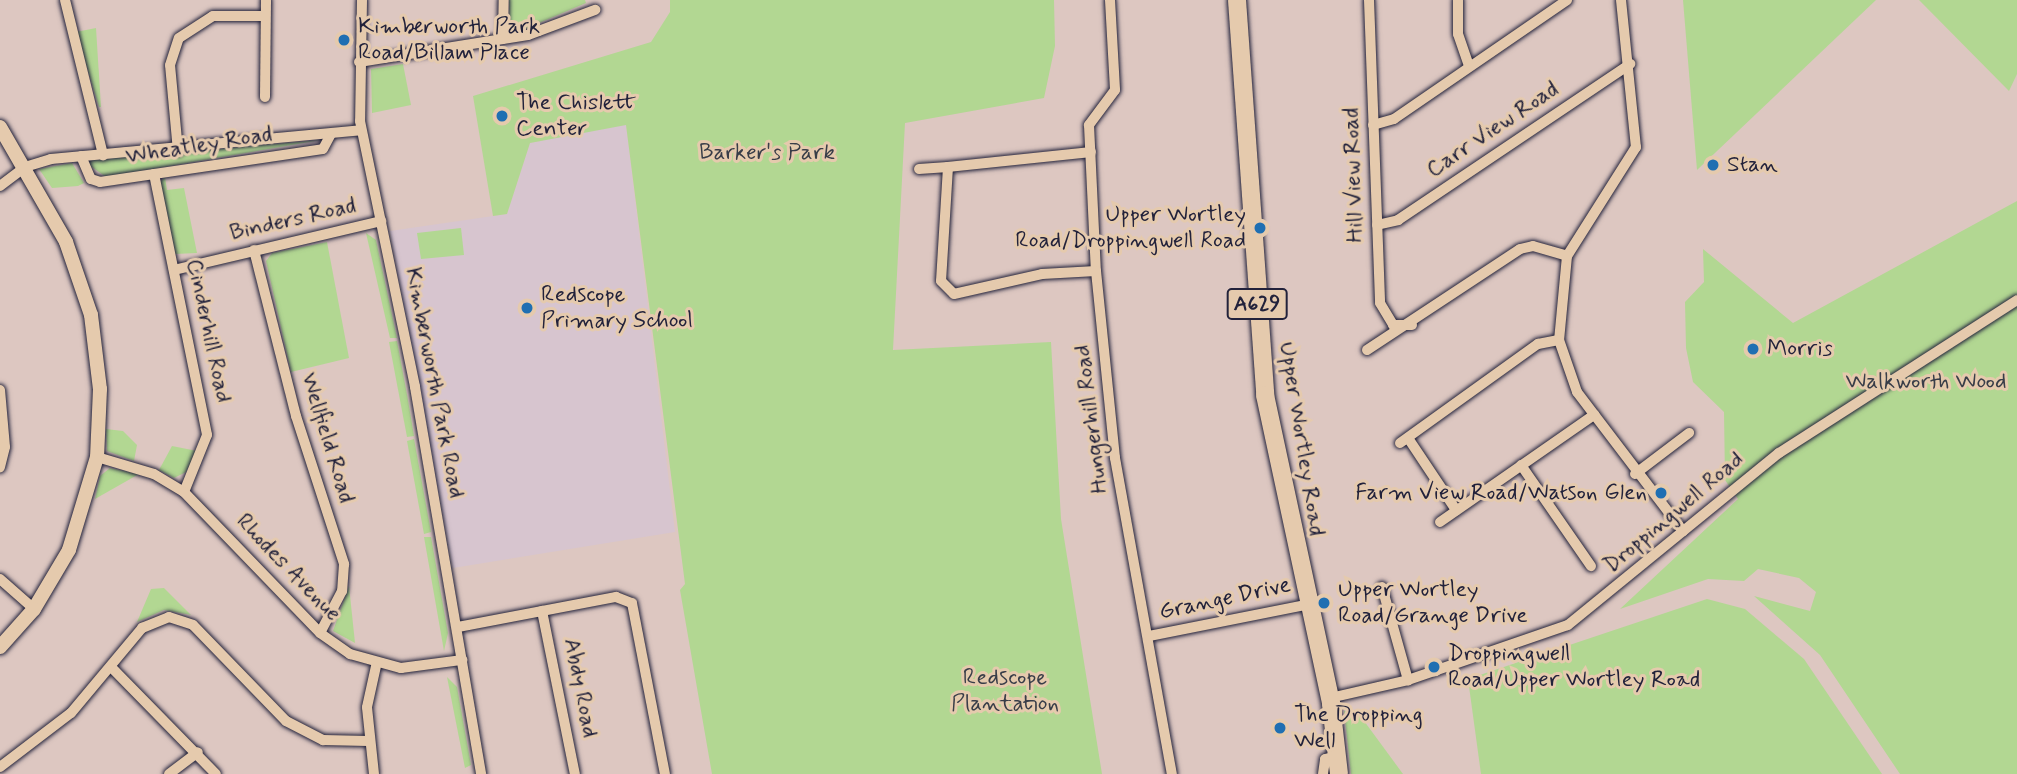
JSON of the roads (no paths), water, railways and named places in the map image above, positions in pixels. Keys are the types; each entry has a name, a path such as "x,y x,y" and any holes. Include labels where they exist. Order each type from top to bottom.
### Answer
{"main road":[{"name":"Upper Wortley Road","path":"1237,0 1265,395 1288,528 1310,604 1330,698 1338,765"}],"street":[{"path":"65,0 103,155"},
{"path":"265,97 266,0"},
{"name":"Kimberworth Park Road","path":"362,0 359,62 361,130 381,220 458,627 481,774"},
{"path":"503,39 504,0"},
{"name":"Hungerhill Road","path":"1110,0 1115,90 1089,125 1096,271 1115,458 1172,774"},
{"name":"Hill View Road","path":"1368,0 1380,303 1393,324 1412,325"},
{"path":"1458,0 1458,34 1469,66"},
{"path":"1373,125 1394,119 1567,0"},
{"path":"1621,0 1630,64 1636,147 1567,256 1559,340 1577,391 1635,474 1683,531"},
{"path":"359,62 503,39 595,10"},
{"path":"178,151 170,65 179,38 213,16 265,16"},
{"name":"Carr View Road","path":"1377,225 1398,220 1630,64"},
{"path":"0,127 66,242 91,315 100,389 97,457 69,550 34,609 0,647"},
{"name":"Wheatley Road","path":"25,167 81,156 178,151 361,130"},
{"name":"Wheatley Road","path":"81,156 91,179 100,182 323,149 331,134"},
{"path":"919,169 1091,152"},
{"path":"0,186 25,167"},
{"path":"948,167 945,291 1096,271"},
{"name":"Cinderhill Road","path":"154,174 207,435 184,492"},
{"name":"Binders Road","path":"174,270 381,220"},
{"path":"1367,350 1412,325 1520,249 1533,246 1567,256"},
{"name":"Wellfield Road","path":"254,250 296,415 344,564 342,591 320,634"},
{"name":"Droppingwell Road","path":"1330,698 1408,680 1568,625 1779,453 2017,300"},
{"path":"1456,510 1404,441 1538,344 1559,340"},
{"path":"0,390 5,446 0,467"},
{"path":"1440,522 1594,415"},
{"path":"1635,474 1689,433"},
{"name":"Rhodes Avenue","path":"97,457 154,474 184,492 320,634 376,666"},
{"path":"1521,465 1591,566"},
{"path":"0,579 34,609"},
{"path":"1382,587 1408,680"},
{"path":"458,627 616,597 632,603 665,774"},
{"name":"Grange Drive","path":"1149,636 1310,604"},
{"name":"Abdy Road","path":"542,611 575,774"},
{"path":"0,767 62,721 113,668 150,622 180,619 286,721 323,740 368,741"},
{"path":"373,774 368,741 376,666 462,660"},
{"path":"113,668 198,752 216,774"},
{"path":"169,774 198,752"},
{"name":"Upper Wortley Road","path":"1322,774 1325,759 1338,765"}],"place":[{"name":"Kimberworth Park Road/Billam Place","path":"344,40"},
{"name":"The Chislett Center","path":"502,116"},
{"name":"Stan","path":"1713,165"},
{"name":"Upper Wortley Road/Droppingwell Road","path":"1260,228"},
{"name":"Redscope Primary School","path":"527,308"},
{"name":"Morris","path":"1753,349"},
{"name":"Farm View Road/Watson Glen","path":"1661,493"},
{"name":"Upper Wortley Road/Grange Drive","path":"1324,603"},
{"name":"Droppingwell Road/Upper Wortley Road","path":"1434,667"},
{"name":"The Dropping Well","path":"1280,728"}],"park label":[{"name":"Barker's Park","path":"767,153"},
{"name":"Walkworth Wood","path":"1926,382"},
{"name":"Redscope Plantation","path":"1005,691"}]}
